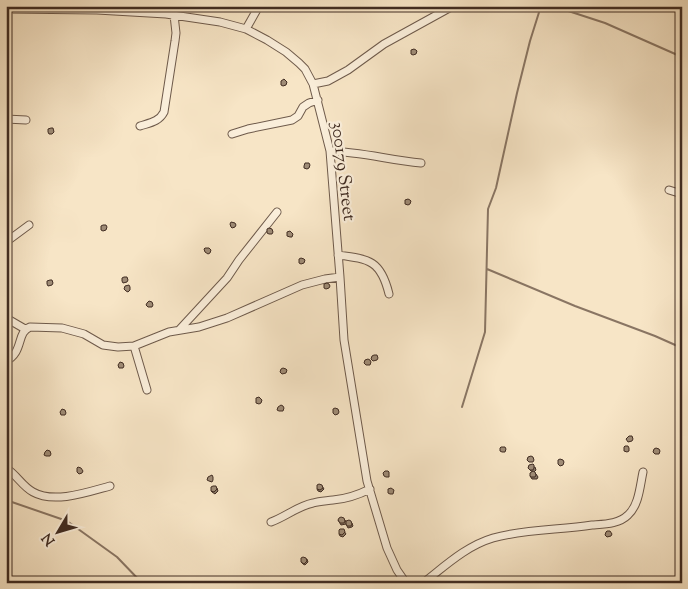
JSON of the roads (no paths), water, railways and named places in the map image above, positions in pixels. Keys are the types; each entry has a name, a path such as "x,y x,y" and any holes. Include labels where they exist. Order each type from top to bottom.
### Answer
{"street":[{"path":"140,126 159,119 164,112 176,32 170,15 162,6"},
{"path":"246,29 259,6"},
{"path":"313,84 328,81 348,70 384,44 453,6"},
{"name":"300179 Street","path":"6,9 97,10 170,15 220,22 246,29 276,45 305,69 313,84 318,100 330,150 346,356 367,481 387,548 397,570 406,583"},
{"path":"232,134 292,120 298,116 303,106 318,100"},
{"path":"6,120 26,120"},
{"path":"330,150 421,163"},
{"path":"669,190 682,194"},
{"path":"179,330 226,278 277,212"},
{"path":"6,242 29,225"},
{"path":"338,255 368,260 383,277 389,294"},
{"path":"6,361 14,356 18,350 25,329 33,326 62,328 84,334 103,345 118,347 134,346 169,332 213,323 227,318 302,285 340,277"},
{"path":"6,318 25,329"},
{"path":"134,346 147,390"},
{"path":"6,468 16,475 32,492 45,496 63,497 110,486"},
{"path":"423,583 464,551 493,538 511,534 594,525 623,519 635,507 643,472"},
{"path":"271,522 307,504 356,496 370,488"}],"waterway":[{"path":"462,407 485,332 488,209 496,188 517,93 541,6"},
{"path":"553,6 605,23 682,57"},
{"path":"487,269 682,348"},
{"path":"6,500 67,521 117,557 142,583"}]}
